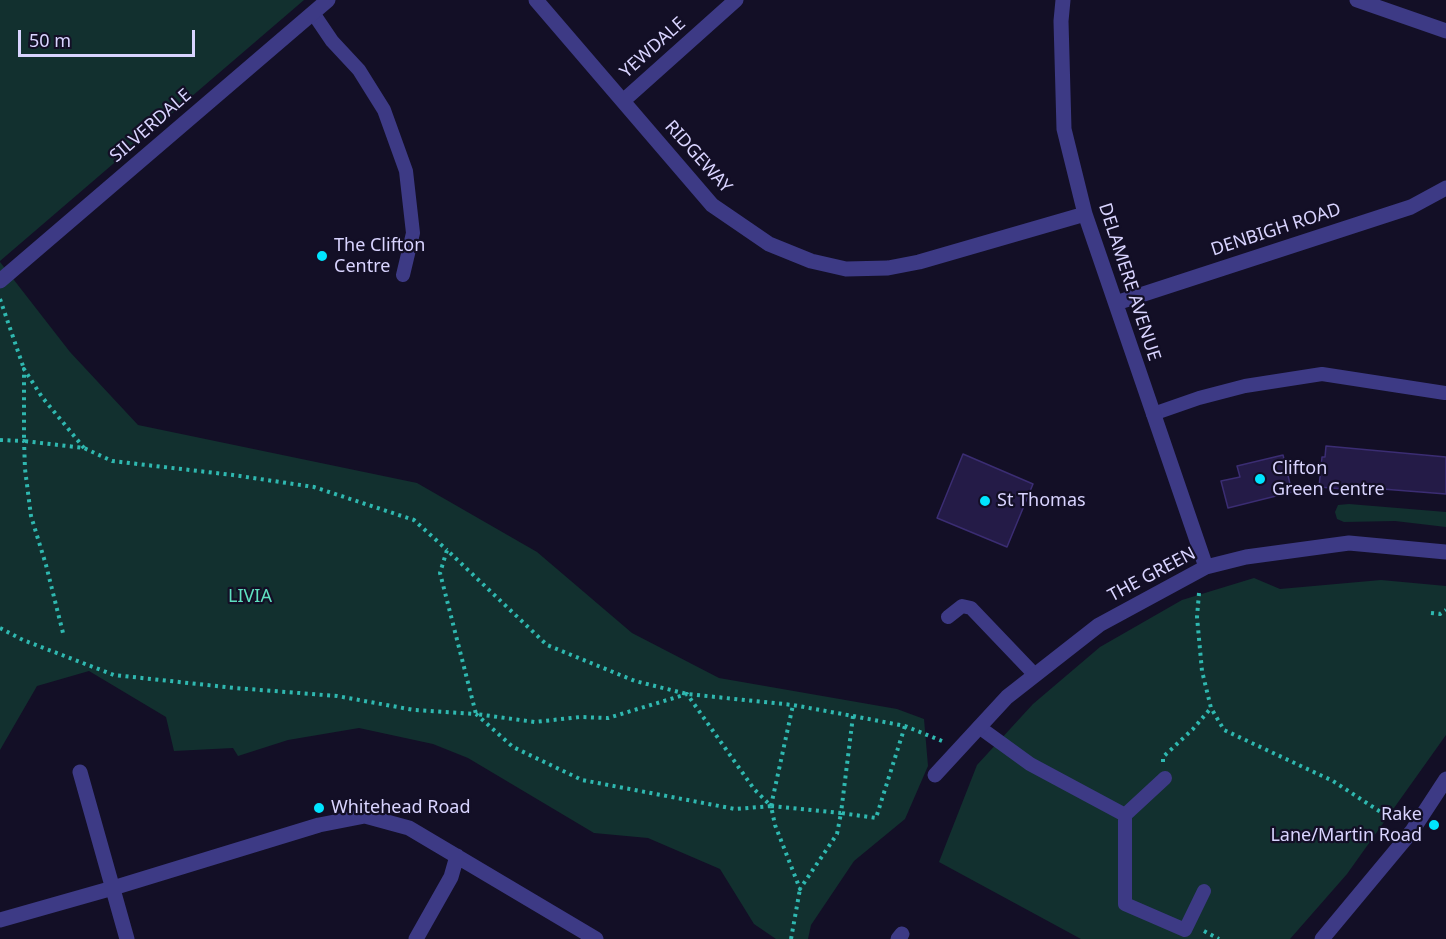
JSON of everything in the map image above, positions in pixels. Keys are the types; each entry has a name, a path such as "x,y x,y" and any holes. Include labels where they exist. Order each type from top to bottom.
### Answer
{"street":[{"name":"SILVERDALE","path":"0,281 328,0"},
{"name":"RIDGEWAY","path":"536,0 712,205 769,244 811,261 846,269 888,268 919,262 1085,214"},
{"name":"YEWDALE","path":"623,101 736,0"},
{"name":"DELAMERE AVENUE","path":"1063,0 1061,21 1064,129 1085,214 1206,567"},
{"path":"1358,0 1446,31"},
{"name":"DENBIGH ROAD","path":"1116,303 1411,207 1446,188"},
{"name":"THE GREEN","path":"935,775 1007,697 1099,625 1206,567 1246,557 1349,543 1446,552"},
{"path":"80,772 127,939"},
{"path":"1322,939 1412,831 1446,779"},
{"path":"0,920 319,825 365,816 410,828 596,939"},
{"path":"416,939 451,877 457,856"}],"lane":[{"path":"313,13 332,41 359,70 384,110 406,171 413,233 403,275"},
{"path":"1153,414 1199,398 1245,386 1322,374 1445,393"},
{"path":"948,617 962,606 971,608 1035,675"},
{"path":"979,727 1030,764 1125,815"},
{"path":"1165,778 1125,815 1125,904 1185,930 1204,891"}],"path":[{"path":"0,299 24,369 42,397 84,448"},
{"path":"24,369 25,469 31,516 64,638"},
{"path":"0,440 84,448 112,461 314,487 414,520 547,645 635,681 687,694 793,705 905,726 960,748"},
{"path":"447,550 440,573 476,714 513,747 582,780 735,809 771,806 876,818 905,726"},
{"path":"1206,567 1198,595 1197,617 1202,671 1211,708 1224,730 1333,781 1412,831"},
{"path":"1431,613 1440,614 1446,610"},
{"path":"0,628 23,640 114,675 337,696 414,710 476,714 535,722 580,717 608,718 687,694"},
{"path":"687,694 754,789 771,806"},
{"path":"793,705 771,806 775,825 800,889"},
{"path":"1165,778 1163,757 1193,729 1211,708"},
{"path":"792,939 800,889 837,834 853,716"}],"green space":[{"path":"0,0 304,0 0,261"},
{"name":"LIVIA","path":"0,262 70,352 138,425 417,483 537,552 632,633 719,678 897,709 924,719 928,766 905,819 854,861 811,925 808,939 776,939 754,924 720,869 648,838 594,833 468,758 433,744 359,728 288,740 238,756 233,748 174,751 166,717 89,671 37,686 0,750"},
{"path":"1338,505 1446,512 1446,527 1395,521 1344,522 1337,519 1335,512"},
{"path":"1254,578 1280,589 1381,580 1446,586 1446,735 1347,874 1290,939 1081,939 939,862 977,765 1033,704 1100,647 1182,600"}],"building":[{"path":"1326,446 1446,457 1446,494 1344,486 1344,489 1319,487 1322,457 1325,457"},
{"name":"St Thomas","path":"963,454 1033,484 1007,547 937,518"},
{"name":"Clifton Green Centre","path":"1283,455 1292,492 1228,508 1221,481 1240,477 1237,466"}],"place":[{"name":"The Clifton Centre","path":"322,256"},
{"name":"Clifton Green Centre","path":"1260,479"},
{"name":"St Thomas","path":"985,501"},
{"name":"Whitehead Road","path":"319,808"},
{"name":"Rake Lane/Martin Road","path":"1434,825"}]}
